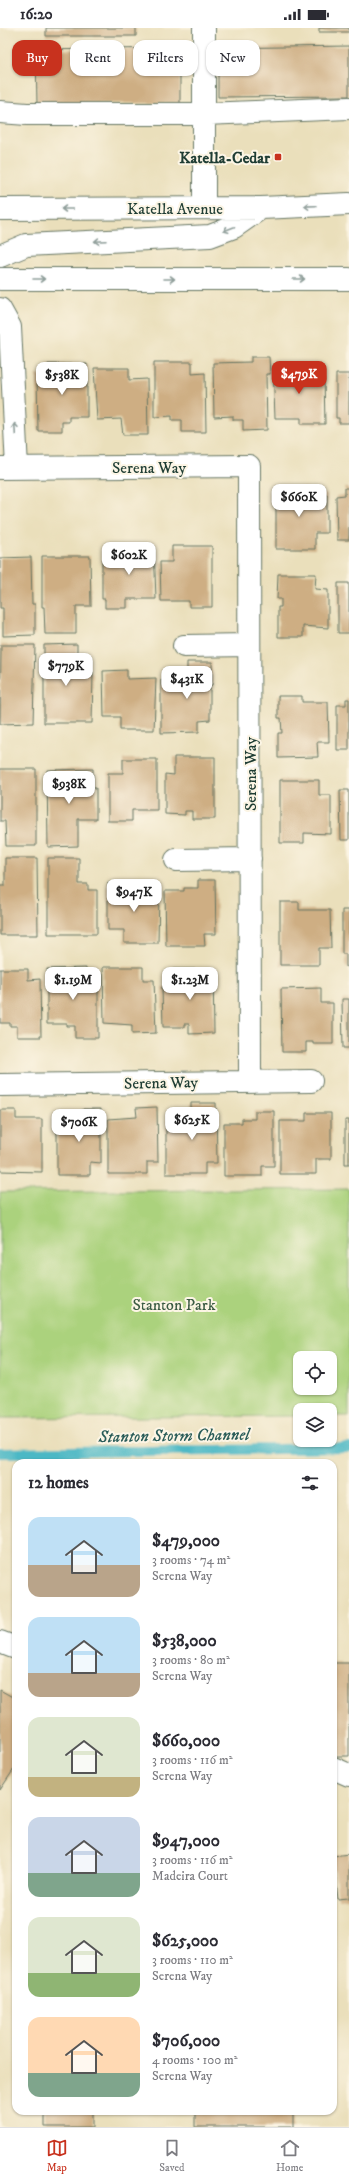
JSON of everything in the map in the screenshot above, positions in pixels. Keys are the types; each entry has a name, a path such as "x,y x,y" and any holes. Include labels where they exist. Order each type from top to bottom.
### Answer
{"street":[{"path":"204,28 204,208"},
{"path":"0,112 27,114 204,114 349,108"},
{"name":"Katella Avenue","path":"0,209 261,208 349,204"},
{"path":"0,256 26,245 210,236 234,227 261,208"},
{"path":"0,279 349,279"},
{"path":"0,309 10,327 9,468"},
{"name":"Serena Way","path":"0,1085 250,1081 249,466 9,468"},
{"path":"184,646 249,646"},
{"path":"176,860 250,859"},
{"path":"250,1081 311,1081"},
{"path":"0,1642 12,1646"},
{"path":"337,1770 349,1775"}],"green space":[{"name":"Stanton Park","path":"349,1189 349,1416 337,1416 337,1403 293,1403 293,1416 0,1418 0,1192"}],"building":[{"path":"46,28 136,28 136,36 46,36"},
{"path":"319,28 349,28 349,32 319,32"},
{"path":"349,46 349,96 218,97 218,76 260,76 260,47"},
{"path":"125,49 133,49 133,76 180,76 180,103 37,104 36,76 62,76 62,50 70,50 70,76 125,76"},
{"path":"251,357 269,357 270,374 266,374 267,430 243,431 243,420 233,420 233,416 214,417 213,363 251,362"},
{"path":"154,362 192,362 192,374 205,373 206,432 182,432 182,420 172,420 172,416 154,417"},
{"path":"48,364 87,364 87,417 69,417 69,422 62,422 62,431 38,431 37,375 48,375"},
{"path":"273,365 307,365 308,378 324,378 325,424 301,424 301,418 275,418"},
{"path":"94,368 129,368 129,380 147,379 148,435 123,435 121,419 97,420"},
{"path":"336,374 349,374 349,423 339,423 339,418 336,418"},
{"path":"276,488 307,488 307,494 327,494 327,533 315,533 315,549 276,549"},
{"path":"345,488 349,488 349,540 337,540 336,496 345,495"},
{"path":"117,546 154,546 156,599 127,599 127,608 105,608 105,599 102,599 102,560 117,560"},
{"path":"172,546 212,546 212,607 189,607 189,601 161,601 160,562 172,562"},
{"path":"42,556 90,556 91,606 76,606 76,634 45,634 44,607 42,607"},
{"path":"31,557 32,604 35,604 35,635 3,636 3,608 0,608 0,558"},
{"path":"278,574 316,574 315,589 328,590 328,628 303,626 303,637 278,637 278,607 281,607 281,599 277,599"},
{"path":"338,583 349,583 349,633 338,633"},
{"path":"77,644 77,672 93,672 92,723 44,723 44,645"},
{"path":"1,645 35,645 33,723 0,724"},
{"path":"187,662 212,662 212,685 210,685 210,720 199,721 199,732 161,733 161,680 179,679 179,677 187,676"},
{"path":"127,670 127,679 156,678 154,730 120,730 120,717 104,717 103,671"},
{"path":"278,696 302,696 302,702 328,702 329,742 317,742 318,757 278,758 278,733 282,733 281,718 278,718"},
{"path":"346,699 349,699 349,750 337,750 337,705 346,705"},
{"path":"174,757 215,757 215,819 192,819 192,811 185,811 185,815 165,814 165,774 174,775"},
{"path":"123,759 157,759 157,810 132,810 132,821 108,821 108,773 123,773"},
{"path":"0,769 36,769 36,846 6,846 5,821 0,821"},
{"path":"93,769 93,788 96,788 96,819 78,819 78,846 48,847 47,770"},
{"path":"280,780 319,780 319,795 331,795 331,834 304,833 304,843 280,843"},
{"path":"340,790 349,790 349,840 341,840"},
{"path":"5,858 37,858 38,935 0,935 0,885 5,885"},
{"path":"48,858 79,858 79,884 88,884 88,890 97,890 97,934 48,934"},
{"path":"198,880 215,880 216,934 204,934 205,946 166,946 165,891 184,891 184,888 198,888"},
{"path":"108,883 131,883 131,891 159,891 158,943 124,943 124,930 108,930"},
{"path":"280,902 299,902 299,910 330,910 331,948 319,948 319,965 280,965"},
{"path":"342,910 349,910 349,967 346,967 346,954 342,954"},
{"path":"103,967 143,967 143,980 154,980 156,1033 132,1034 132,1025 104,1023"},
{"path":"86,968 86,980 98,980 98,1038 75,1038 75,1026 67,1026 67,1024 47,1024 47,969"},
{"path":"0,969 28,969 28,980 40,979 41,1037 17,1037 17,1026 10,1026 10,1023 0,1023"},
{"path":"173,969 213,969 214,1033 189,1034 189,1024 184,1024 184,1027 163,1027 162,987 173,987"},
{"path":"321,988 321,1003 333,1003 333,1044 313,1044 313,1042 306,1042 306,1052 282,1052 281,989"},
{"path":"342,999 349,999 349,1048 343,1048"},
{"path":"191,1103 216,1103 217,1163 205,1163 205,1174 166,1174 166,1120 185,1120 185,1117 191,1117"},
{"path":"157,1107 158,1162 147,1162 147,1174 108,1174 108,1119 137,1117 136,1108"},
{"path":"83,1109 101,1109 101,1163 90,1162 90,1175 57,1175 57,1121 70,1121 70,1117 83,1117"},
{"path":"0,1110 16,1110 16,1119 42,1119 42,1172 0,1171"},
{"path":"255,1111 274,1111 274,1166 262,1166 262,1176 224,1176 224,1123 242,1123 242,1119 255,1119"},
{"path":"306,1113 331,1113 331,1159 316,1159 316,1174 280,1174 280,1121 306,1121"},
{"path":"345,1120 349,1120 349,1164 345,1164"},
{"path":"337,1663 349,1663 349,1756 337,1756"},
{"path":"0,1690 12,1697 12,1772 0,1790"},
{"path":"349,1854 349,1898 338,1899 337,1856"},
{"path":"45,2115 93,2115 93,2127 45,2127"},
{"path":"195,2115 293,2115 293,2127 195,2127"}],"waterway":[{"name":"Stanton Storm Channel","path":"0,1453 349,1448"}],"place":[{"name":"Katella-Cedar","path":"278,157"}]}
